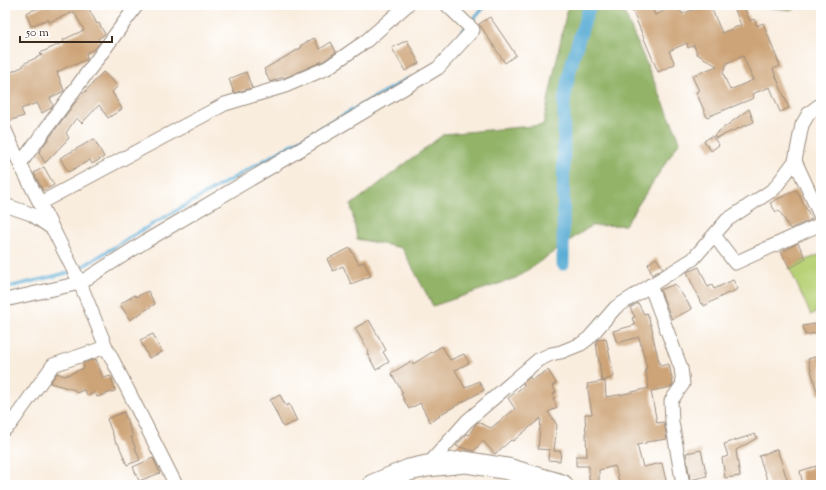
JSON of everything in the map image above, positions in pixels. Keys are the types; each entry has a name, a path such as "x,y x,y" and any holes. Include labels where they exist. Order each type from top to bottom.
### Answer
{"main road":[{"path":"373,485 409,470 427,466 465,462 508,469 562,485"}],"street":[{"path":"20,164 138,5"},
{"path":"40,203 225,104 284,86 327,68 366,41 407,5"},
{"path":"5,300 76,275 152,236 438,68 473,30 447,5"},
{"path":"427,466 468,421 538,360 550,354 561,352 576,346 590,338 616,307 692,259 727,220 774,189 795,161 802,125 809,113 821,104"},
{"path":"5,130 20,164 76,275 106,347 176,485"},
{"path":"795,161 821,217"},
{"path":"5,205 31,214 53,229"},
{"path":"714,235 735,263 821,224"},
{"path":"650,285 681,368 682,384 671,401 672,422 683,485"},
{"path":"5,429 10,425 53,365 106,347"}],"green space":[{"path":"568,5 621,5 680,141 625,225 591,226 516,278 433,306 402,248 357,239 351,205 444,134 543,125"},
{"path":"758,5 795,5 794,10 759,7"},
{"path":"821,254 821,309 811,315 789,267"}],"building":[{"path":"46,5 90,5 88,7 97,24 99,23 105,34 98,39 100,42 95,49 86,53 87,59 57,72 64,91 50,98 53,105 51,108 42,113 37,103 21,109 24,116 5,122 5,75 42,55 40,53 64,42 63,40 84,30 74,12 49,22 48,19 31,26 26,13"},
{"path":"630,5 651,5 655,15 677,5 682,14 705,5 710,5 722,33 741,25 733,5 743,5 750,21 754,19 757,26 763,23 780,66 773,69 789,108 780,112 770,87 752,94 754,98 707,117 696,92 699,91 692,76 717,66 697,54 694,45 688,48 687,43 669,51 675,64 658,72","holes":["743,56 753,80 730,90 723,73 727,63"]},
{"path":"490,17 516,55 505,63 479,24"},
{"path":"314,38 320,49 331,42 336,52 323,61 284,78 283,77 270,82 264,69 301,48 300,46"},
{"path":"407,40 419,63 405,71 392,48"},
{"path":"103,72 118,86 112,92 122,109 108,118 99,105 82,123 76,118 66,133 69,138 45,163 39,152 74,104"},
{"path":"246,72 252,88 234,93 229,79"},
{"path":"749,109 754,122 716,138 714,135"},
{"path":"712,136 719,145 711,151 704,141"},
{"path":"94,139 104,157 92,164 90,160 68,172 60,158"},
{"path":"44,167 54,185 43,191 34,173"},
{"path":"796,190 812,219 790,229 779,210 776,212 770,203"},
{"path":"798,243 806,259 790,268 781,252"},
{"path":"350,248 359,264 364,262 371,276 351,284 343,266 333,271 327,259"},
{"path":"656,258 663,268 652,275 648,264"},
{"path":"699,267 708,287 712,285 714,289 733,280 738,289 704,306 703,303 701,304 687,272"},
{"path":"675,284 692,309 672,319 660,290"},
{"path":"148,291 155,304 130,320 120,304 135,295 136,297"},
{"path":"638,303 644,314 647,313 653,332 660,366 669,364 673,384 671,387 651,391 657,423 664,422 667,439 637,445 643,467 662,463 666,481 642,485 620,485 615,466 599,470 599,481 589,481 589,466 576,466 576,456 587,456 585,414 592,414 587,384 605,381 606,397 649,388 645,369 647,369 639,337 617,343 613,331 635,325 632,318 635,317 630,308"},
{"path":"369,320 386,350 383,352 389,362 376,370 367,353 369,352 355,328"},
{"path":"821,323 821,332 805,335 803,326"},
{"path":"153,334 162,352 149,358 140,340"},
{"path":"606,338 614,377 602,381 596,343 598,340"},
{"path":"442,346 450,360 464,354 469,363 455,370 465,388 479,381 484,390 439,415 440,416 430,422 420,403 409,409 401,394 403,393 391,373 412,361 413,364"},
{"path":"821,355 821,395 818,395 808,359"},
{"path":"96,359 103,378 111,376 115,391 97,397 95,392 88,396 84,390 76,393 75,390 50,383 57,373 65,376 84,368 83,363"},
{"path":"548,370 556,383 552,386 556,392 553,394 555,398 553,399 557,408 548,412 557,425 554,451 561,451 560,461 548,460 550,450 538,449 541,418 495,454 483,441 474,451 456,446 467,434 469,435 478,422 491,428 515,409 508,398 524,386 523,383 530,377 532,380"},
{"path":"280,395 286,406 289,404 297,421 283,427 270,400"},
{"path":"124,412 133,437 131,437 140,460 127,465 118,443 116,443 107,419"},
{"path":"755,434 757,438 736,450 740,476 725,478 722,458 728,456 724,444"},
{"path":"777,449 788,482 779,485 769,485 759,456"},
{"path":"701,450 707,476 690,480 686,453"},
{"path":"153,458 160,473 139,481 133,467"},
{"path":"816,466 819,485 803,485 800,471"}],"waterway":[{"path":"444,52 486,5"},
{"path":"563,264 564,104 571,66 590,5"},
{"path":"77,270 137,233 407,79"},
{"path":"5,288 71,272"}]}
